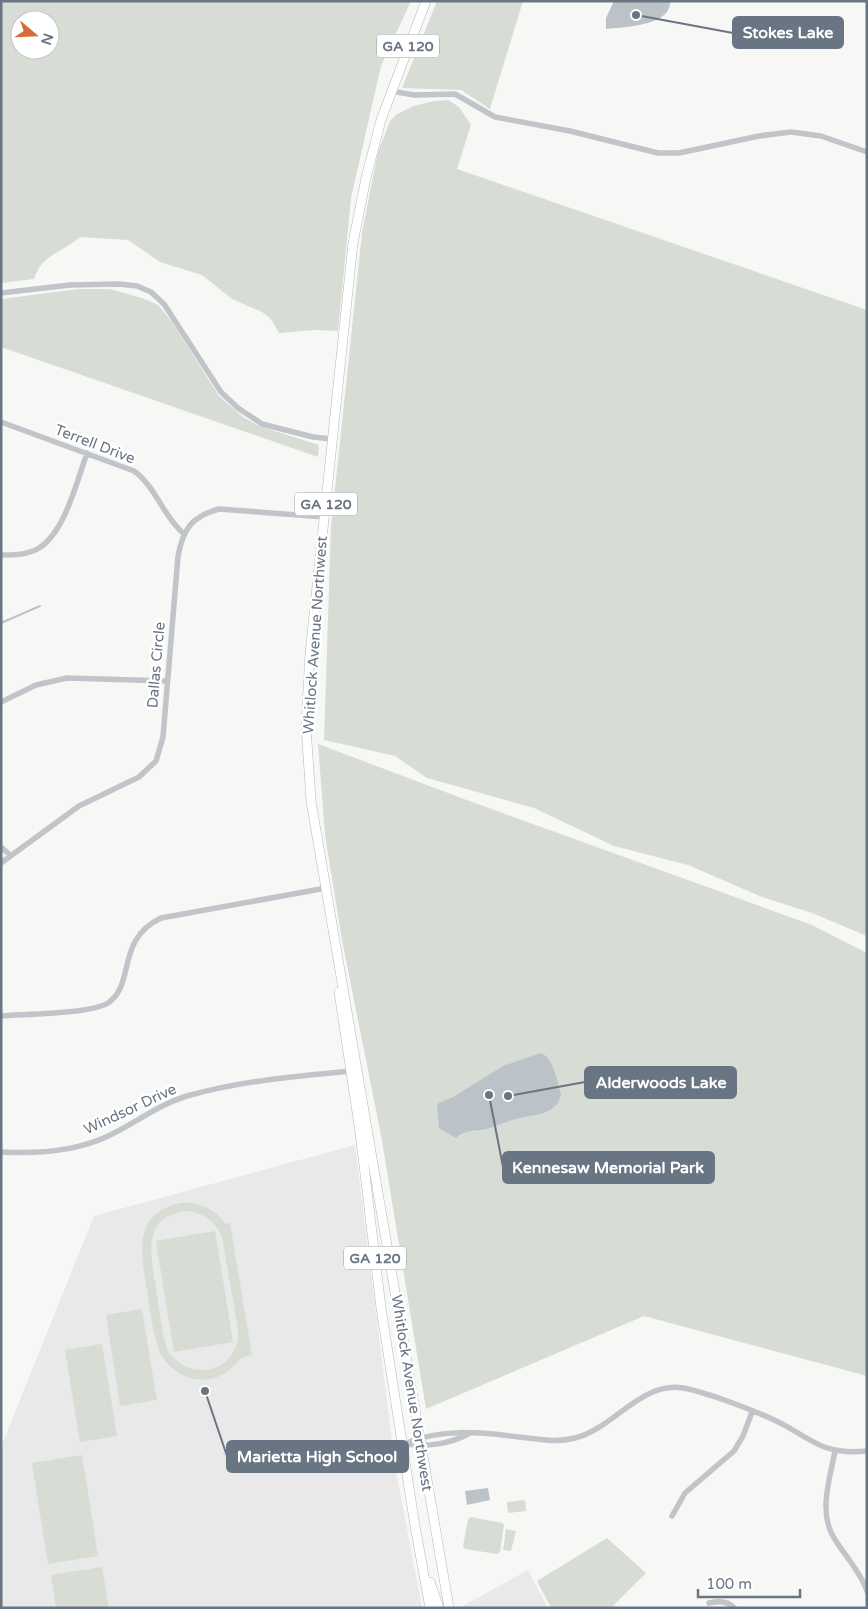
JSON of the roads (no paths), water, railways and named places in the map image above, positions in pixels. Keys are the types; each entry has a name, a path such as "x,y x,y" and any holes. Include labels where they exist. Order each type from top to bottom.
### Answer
{"highway":[{"name":"GA 120","path":"391,91 426,1"},
{"name":"Whitlock Avenue Northwest","path":"391,91 372,154 356,227 310,653 306,726 311,801 335,942 354,1071 449,1608"},
{"name":"Whitlock Avenue Northwest","path":"354,1071 381,1308 430,1608"},
{"path":"423,1568 439,1608"}],"street":[{"path":"391,91 414,96 455,94 494,117 577,133 656,152 680,154 759,136 791,132 821,136 867,152"},
{"path":"1,293 70,285 119,284 137,286 151,292 164,304 221,392 238,408 262,424 313,437 332,439"},
{"name":"Terrell Drive","path":"1,422 123,466 138,474 148,484 174,524 183,533"},
{"path":"1,555 32,552 50,538 65,514 88,453"},
{"path":"183,533 201,516 220,509 325,516"},
{"name":"Dallas Circle","path":"1,863 69,812 139,777 151,767 159,755 162,744 178,556 183,533"},
{"path":"1,702 36,684 56,679 76,677 167,681"},
{"path":"1,847 10,855"},
{"path":"1,1016 91,1008 107,1003 120,986 134,941 148,925 161,918 326,888"},
{"name":"Windsor Drive","path":"1,1152 38,1154 97,1141 162,1106 188,1096 271,1080 354,1071"},
{"path":"404,1444 457,1440 468,1434 494,1434 547,1440 574,1438 598,1428 651,1393 666,1388 692,1391 774,1420 812,1443 835,1451 867,1451"},
{"path":"672,1516 691,1487 734,1451 752,1412"},
{"path":"835,1451 826,1497 827,1518 834,1538 858,1572 867,1590"},
{"path":"709,1603 718,1601 732,1604 734,1608"}],"waterway":[{"path":"1,623 40,606"}],"place":[{"name":"Stokes Lake","path":"636,15"},
{"name":"Kennesaw Memorial Park","path":"489,1095"},
{"name":"Alderwoods Lake","path":"508,1096"},
{"name":"Marietta High School","path":"205,1391"}]}
